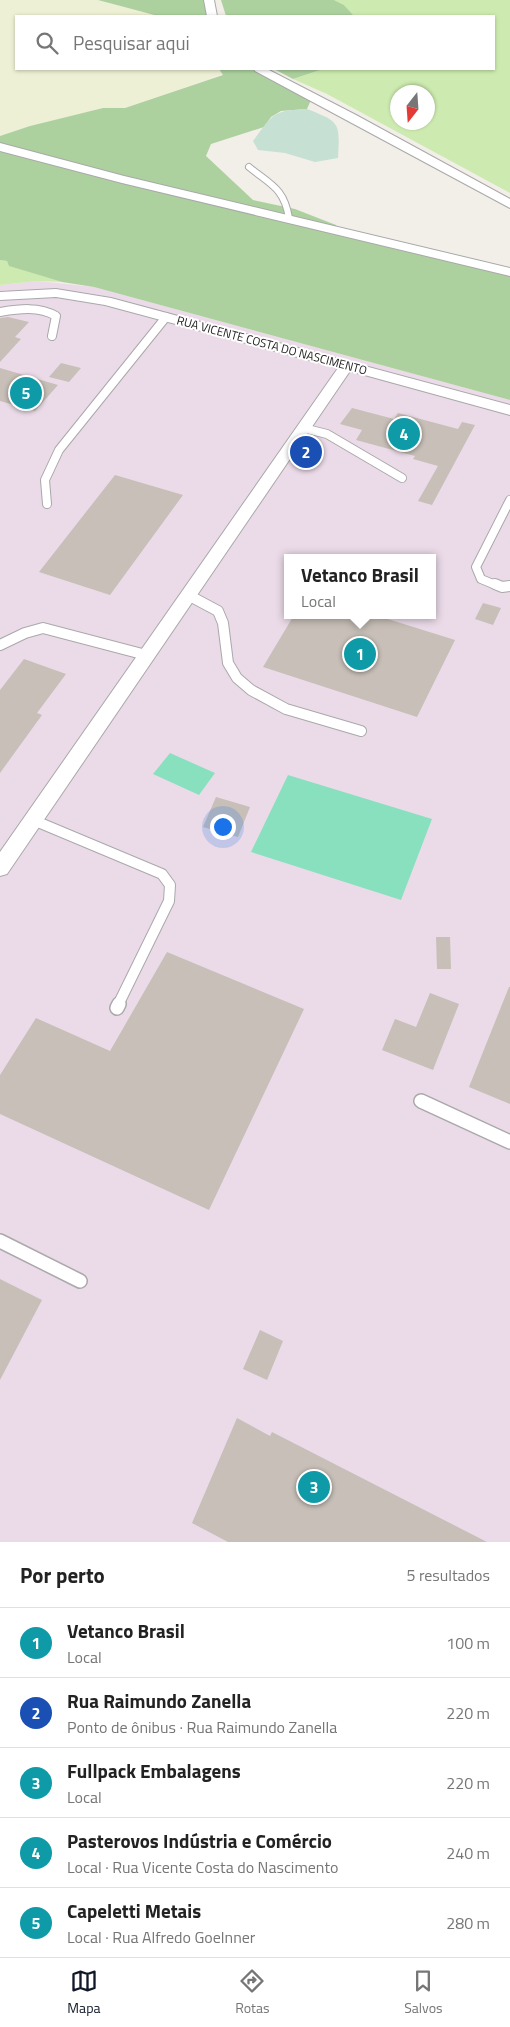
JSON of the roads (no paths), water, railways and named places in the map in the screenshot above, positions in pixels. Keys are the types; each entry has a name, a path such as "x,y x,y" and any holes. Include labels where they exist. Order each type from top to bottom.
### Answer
{"street":[{"path":"209,0 212,15"},
{"path":"261,70 352,117 510,204"},
{"path":"0,147 122,179 510,272"},
{"name":"RUA VICENTE COSTA DO NASCIMENTO","path":"0,296 32,293 80,296 166,317 510,410"},
{"path":"0,868 347,365"}],"lane":[{"path":"249,167 280,193 286,201 289,218"},
{"path":"0,312 42,310 51,313 56,316 52,336"},
{"path":"47,504 45,480 59,450 166,317"},
{"path":"303,428 327,434 402,478"},
{"path":"510,500 476,567 481,579 502,587 510,586"},
{"path":"188,595 215,608 223,615 228,662 244,685 289,711 361,731"},
{"path":"0,645 25,633 43,628 146,655"},
{"path":"33,820 162,874 170,885 169,901 117,1008"},
{"path":"422,1101 510,1142"},
{"path":"0,1241 80,1281"}],"place":[{"name":"Capeletti Metais","path":"26,393"},
{"name":"Pasterovos Indústria e Comércio","path":"404,434"},
{"name":"Rua Raimundo Zanella","path":"306,452"},
{"name":"Vetanco Brasil","path":"360,654"},
{"name":"Fullpack Embalagens","path":"314,1487"}]}
